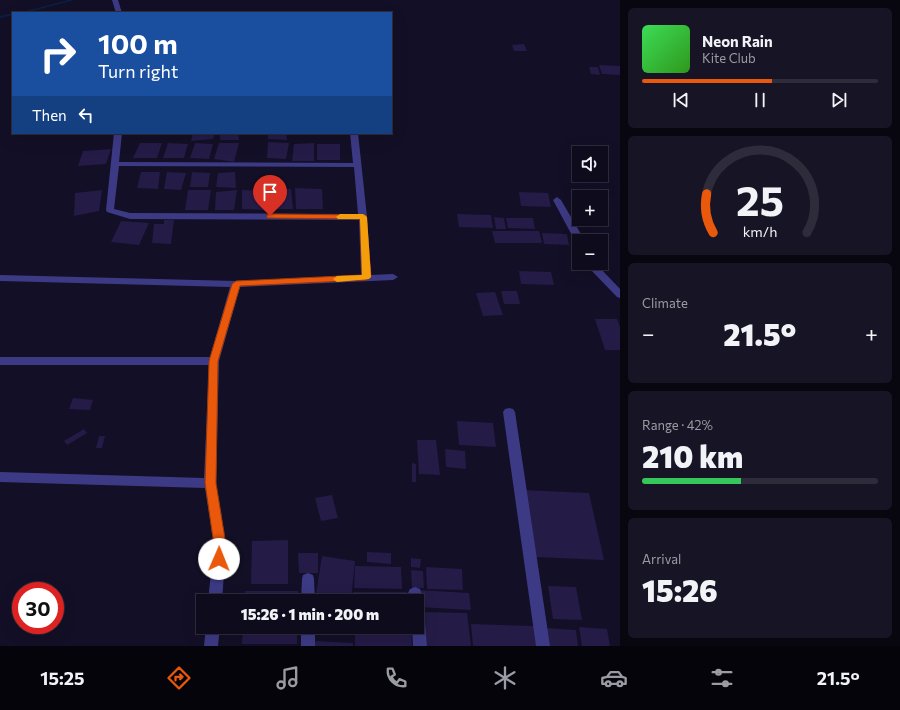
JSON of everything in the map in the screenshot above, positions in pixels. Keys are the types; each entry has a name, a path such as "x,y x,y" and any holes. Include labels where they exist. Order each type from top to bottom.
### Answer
{"street":[{"path":"115,0 119,12"},
{"path":"118,134 110,210 130,216 363,217"},
{"path":"354,134 363,217 366,277"},
{"path":"115,164 357,165"},
{"path":"557,200 576,234"},
{"path":"596,270 620,295"},
{"path":"0,278 236,284 393,276"},
{"path":"216,594 220,545 210,483 214,361 236,284"},
{"path":"0,361 214,361"},
{"path":"509,412 543,646"},
{"path":"0,477 210,483"},
{"path":"308,579 308,594"},
{"path":"212,646 213,634"},
{"path":"308,634 308,646"},
{"path":"419,634 420,646"}],"building":[{"path":"524,44 527,51 514,51 512,45"},
{"path":"599,65 620,66 620,75 602,74"},
{"path":"589,67 598,67 600,75 591,74"},
{"path":"193,134 215,134 213,139 191,141"},
{"path":"220,134 238,134 239,140 220,140"},
{"path":"268,134 286,134 287,140 268,139"},
{"path":"268,142 289,143 286,159 267,158"},
{"path":"140,143 162,143 157,158 133,158"},
{"path":"168,143 188,144 184,158 163,158"},
{"path":"195,143 213,144 209,159 190,158"},
{"path":"219,143 239,143 234,162 214,159"},
{"path":"314,143 314,161 292,161 294,144"},
{"path":"317,144 340,144 340,160 317,160"},
{"path":"111,149 106,164 78,166 83,151"},
{"path":"141,172 160,172 158,189 137,188"},
{"path":"167,172 186,173 181,190 164,189"},
{"path":"192,172 210,173 208,187 190,187"},
{"path":"235,172 236,188 216,187 218,173"},
{"path":"295,188 322,189 323,209 296,209"},
{"path":"269,189 291,189 293,209 270,209"},
{"path":"102,190 99,211 74,216 75,193"},
{"path":"188,190 211,190 208,210 185,210"},
{"path":"237,190 234,210 215,210 216,192"},
{"path":"242,190 265,191 266,210 242,209"},
{"path":"519,192 548,193 551,207 521,206"},
{"path":"457,214 491,215 493,228 459,227"},
{"path":"494,217 504,218 506,229 496,229"},
{"path":"506,218 533,218 535,229 508,228"},
{"path":"164,220 174,220 171,244 152,243 154,224 164,224"},
{"path":"121,221 149,223 139,245 111,242"},
{"path":"492,231 539,231 542,243 495,243"},
{"path":"542,233 567,234 569,245 544,244"},
{"path":"519,271 551,272 554,285 521,284"},
{"path":"501,291 517,291 520,304 504,304"},
{"path":"495,292 503,315 483,316 476,293"},
{"path":"595,319 617,319 620,327 620,350 605,350"},
{"path":"73,398 93,400 90,410 69,409"},
{"path":"457,421 493,423 496,447 459,445"},
{"path":"84,429 87,433 67,445 64,441"},
{"path":"99,436 105,436 102,448 96,448"},
{"path":"417,440 436,440 440,475 419,474"},
{"path":"445,449 465,451 466,469 446,467"},
{"path":"412,463 416,464 416,482 412,482"},
{"path":"524,490 589,493 604,560 535,557"},
{"path":"332,495 338,518 321,521 315,498"},
{"path":"288,540 288,584 251,584 252,541"},
{"path":"367,552 391,553 391,564 367,562"},
{"path":"298,553 318,553 318,573 299,573"},
{"path":"322,556 355,561 352,594 316,594"},
{"path":"411,558 421,559 420,568 411,567"},
{"path":"355,566 401,567 402,589 354,588"},
{"path":"426,567 462,569 463,590 427,589"},
{"path":"411,570 423,571 424,588 412,588"},
{"path":"548,586 576,587 582,620 553,619"},
{"path":"418,590 469,593 471,610 424,607 424,594 418,594"},
{"path":"245,591 298,591 298,594 245,594"},
{"path":"353,592 407,592 407,594 353,594"},
{"path":"424,612 467,613 471,646 423,646"},
{"path":"471,624 534,626 537,646 473,646"},
{"path":"579,627 607,629 610,646 582,646"},
{"path":"546,628 576,630 578,646 548,646"},
{"path":"243,634 297,634 297,644 242,644"},
{"path":"355,634 411,634 412,646 355,646"},
{"path":"314,641 353,643 353,646 314,646"}],"waterway":[{"path":"24,12 73,0"},
{"path":"0,17 12,14"}],"slow traffic":[{"path":"337,279 366,277 363,217 340,217"}],"route":[{"path":"219,559 220,545 210,483 214,361 236,284 366,277 363,217 270,216"}]}
